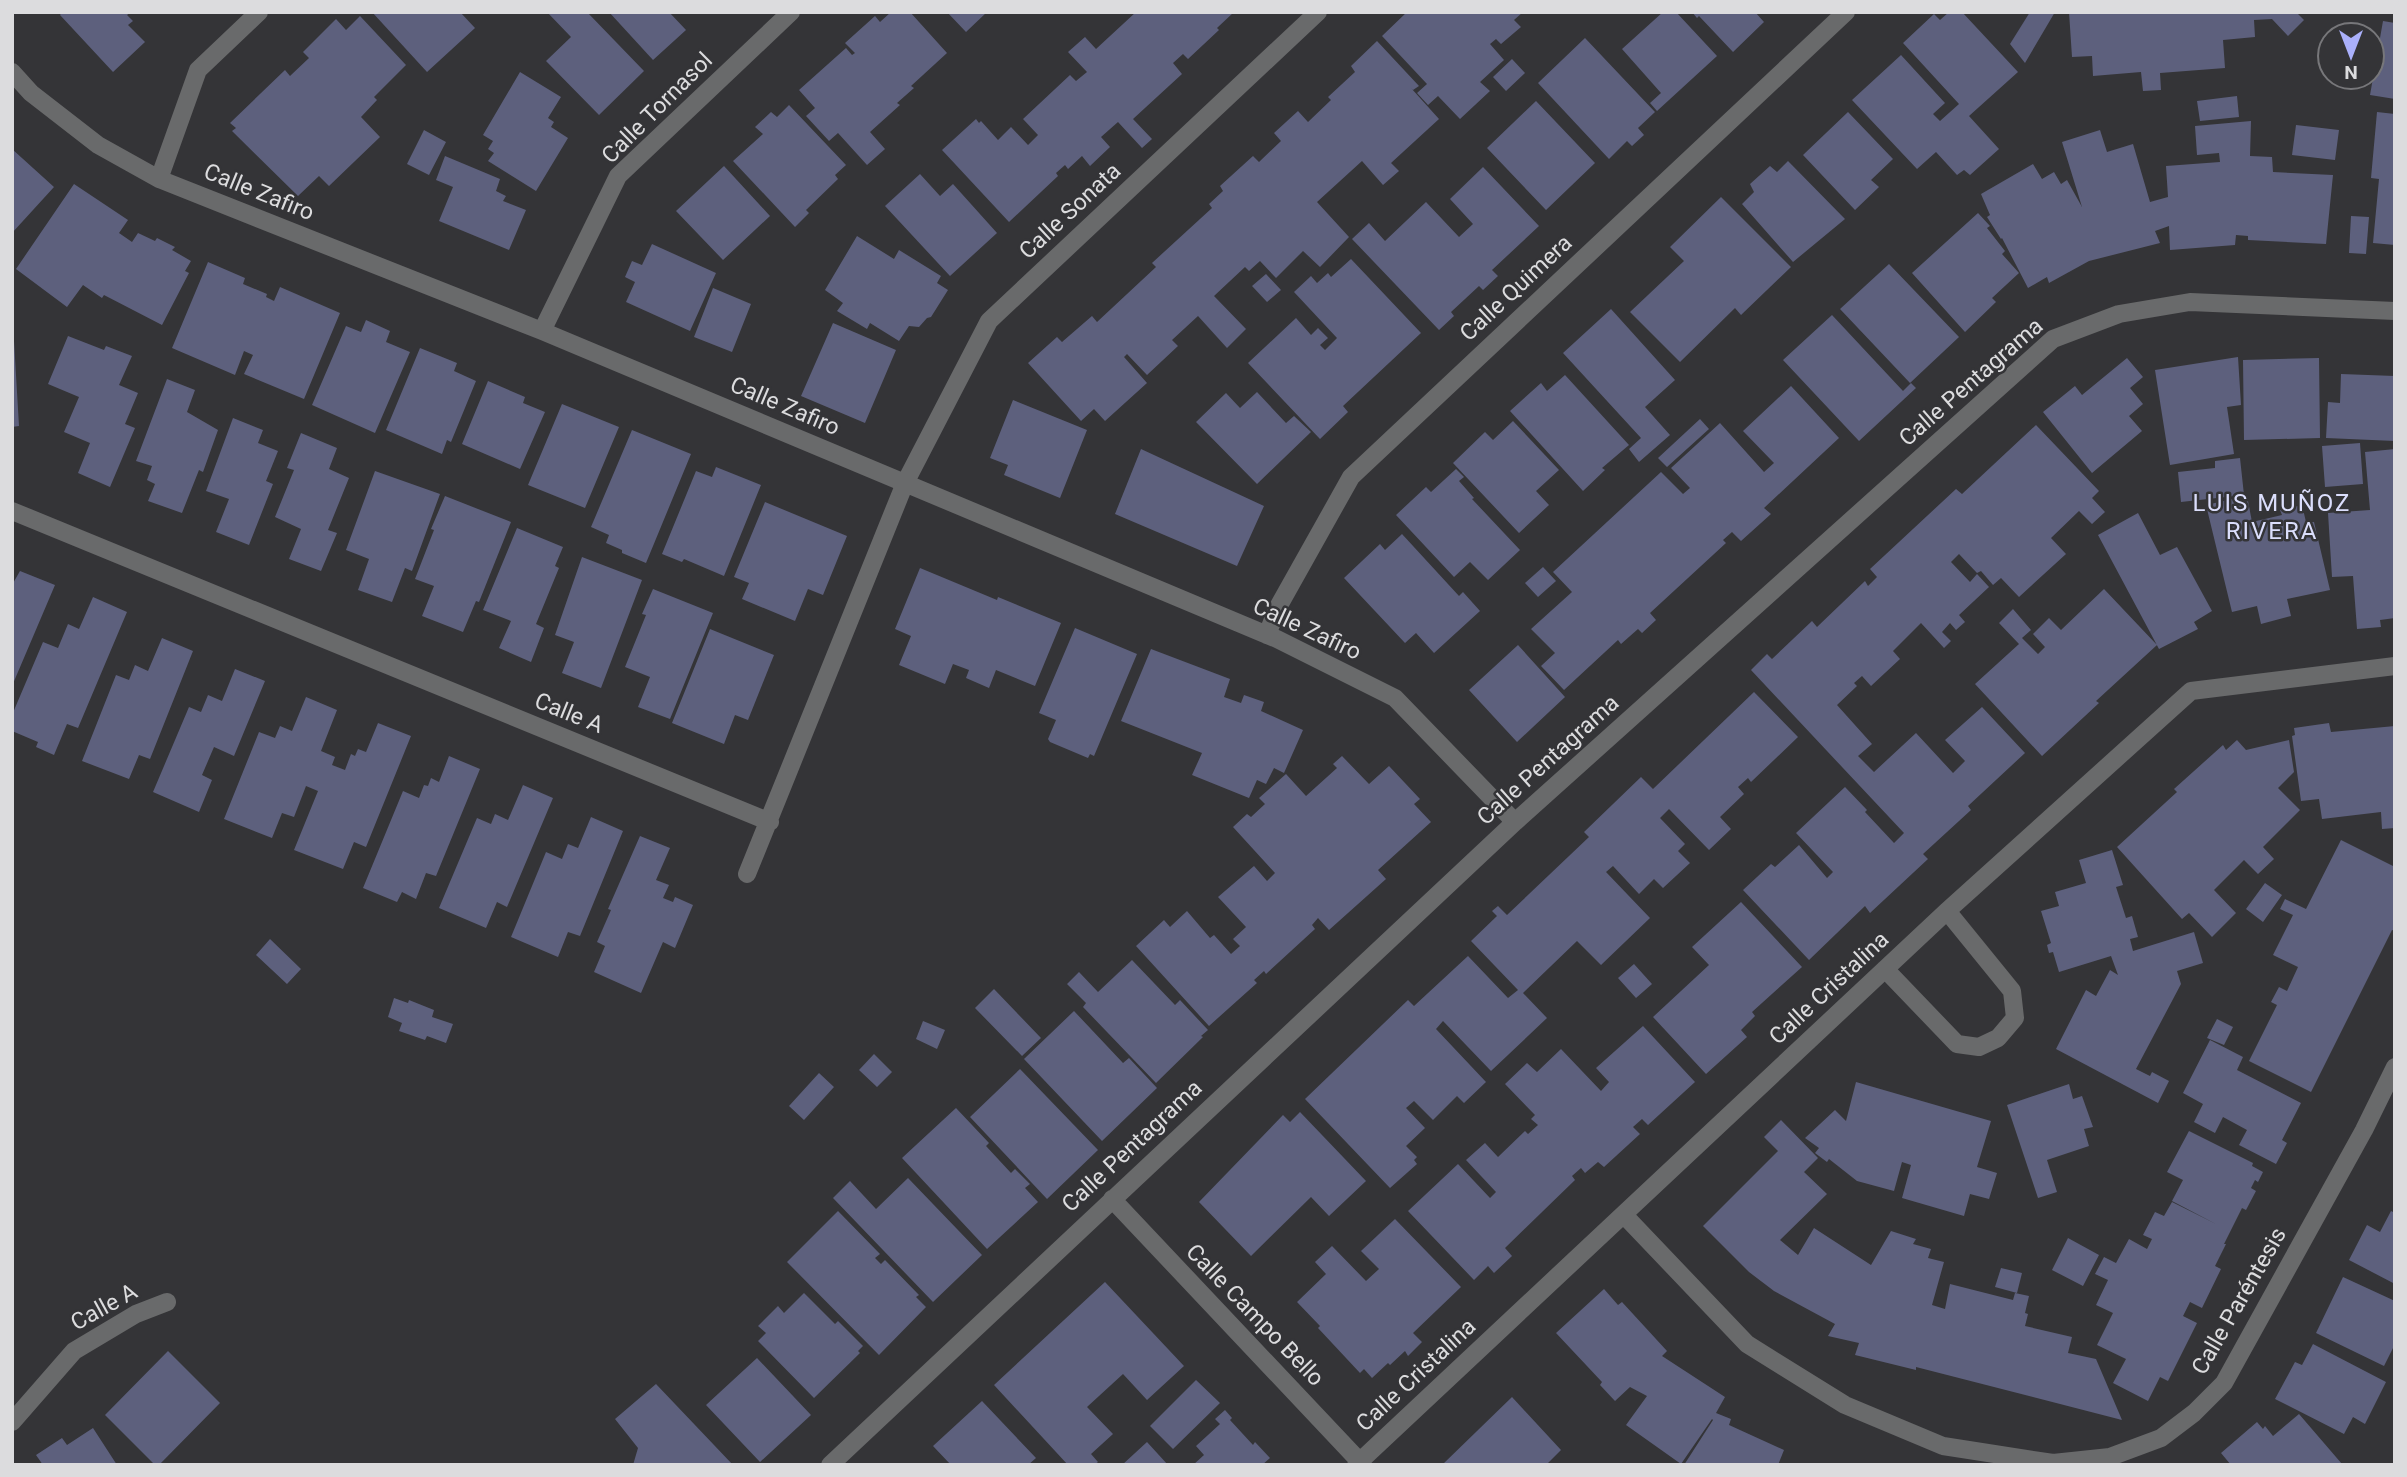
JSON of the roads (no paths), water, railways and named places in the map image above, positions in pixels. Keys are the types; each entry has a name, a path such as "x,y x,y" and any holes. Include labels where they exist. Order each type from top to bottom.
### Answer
{"street":[{"path":"159,178 198,70 260,12"},
{"name":"Calle Tornasol","path":"542,331 618,176 791,12"},
{"name":"Calle Sonata","path":"905,483 989,321 1318,12"},
{"name":"Calle Quimera","path":"1267,635 1277,609 1351,477 1846,12"},
{"name":"Calle Zafiro","path":"12,72 31,93 97,145 159,178 542,331 1267,635 1395,698 1515,822"},
{"name":"Calle Pentagrama","path":"830,1465 1515,822 2053,339 2119,314 2190,302 2395,311"},
{"path":"747,874 905,483"},
{"name":"Calle A","path":"12,511 770,822"},
{"name":"Calle Cristalina","path":"1360,1464 1885,968 2191,691 2395,666"},
{"path":"1885,968 1957,1044 1979,1047 1998,1038 2014,1018 2012,991 1947,911"},
{"name":"Calle Paréntesis","path":"1624,1215 1748,1343 1845,1405 1943,1446 2053,1463 2110,1457 2161,1438 2194,1413 2224,1383 2364,1130 2395,1067"},
{"name":"Calle Campo Bello","path":"1112,1199 1360,1464"},
{"name":"Calle A","path":"12,1422 74,1351 136,1314 167,1302"}],"district":[{"name":"LUIS MUÑOZ RIVERA","path":"2272,517"}]}
